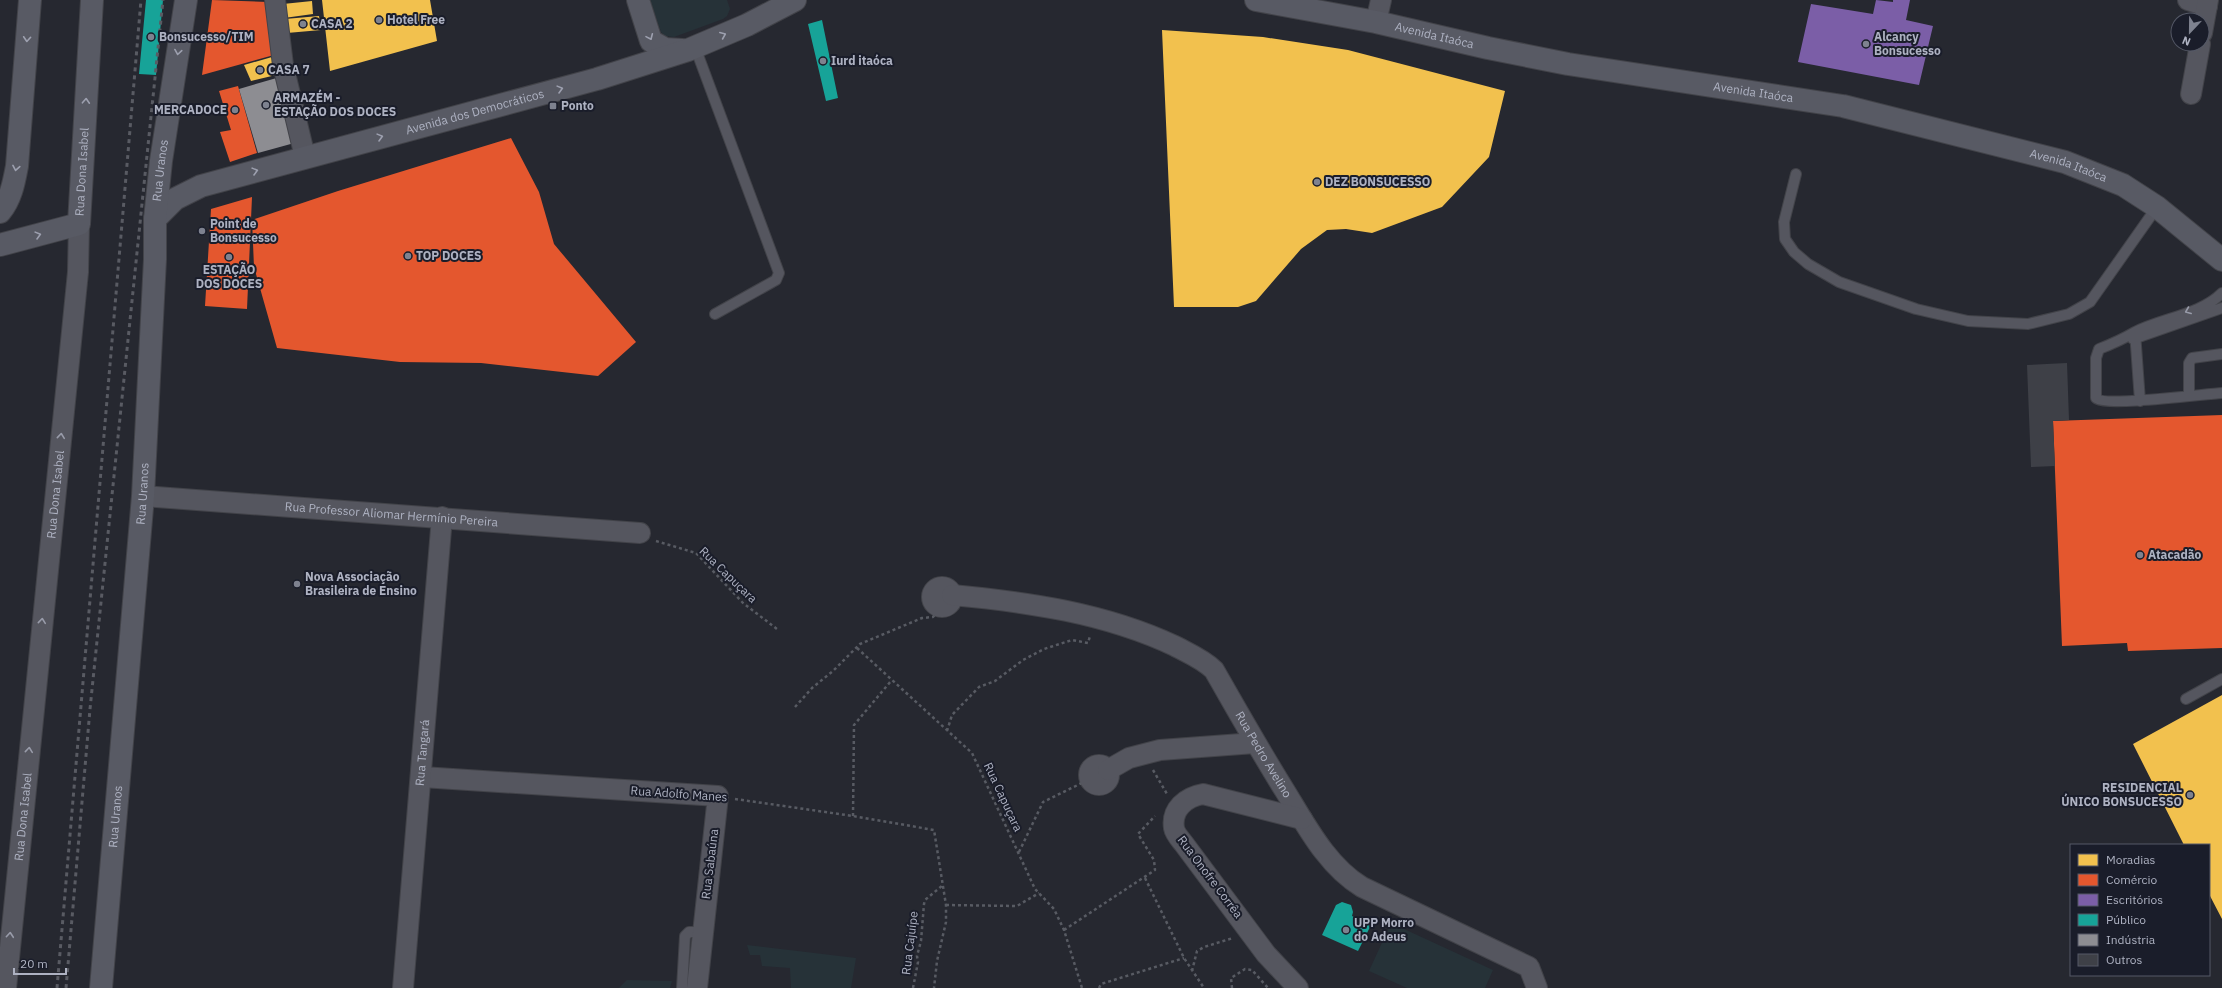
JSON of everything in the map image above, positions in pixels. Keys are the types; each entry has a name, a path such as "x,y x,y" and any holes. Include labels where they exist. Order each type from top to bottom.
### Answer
{"main road":[{"path":"0,212 6,205 17,166 30,0"},
{"name":"Rua Dona Isabel","path":"79,224 92,0"},
{"name":"Rua Uranos","path":"101,988 143,496 155,259 154,219 161,160 186,0"},
{"path":"638,0 651,41 665,49 691,48"},
{"name":"Avenida dos Democráticos","path":"154,219 176,199 187,192 207,184 597,79 691,48 747,25 795,0"},
{"name":"Avenida Itaóca","path":"1256,0 1376,22 1488,48 1576,65 1843,106 2065,162 2123,185 2157,208 2222,260"},
{"path":"161,160 187,192"},
{"path":"0,245 79,224"}],"street":[{"path":"275,0 283,65 305,157"},
{"path":"1376,22 1381,0"},
{"path":"2188,0 2208,3"},
{"path":"2191,94 2199,52"},
{"name":"Rua Dona Isabel","path":"6,988 78,272 79,224"},
{"name":"Rua Professor Aliomar Hermínio Pereira","path":"143,496 442,517 640,533"},
{"name":"Rua Tangará","path":"403,988 422,777 442,517"},
{"name":"Rua Pedro Avelino","path":"946,601 1034,604 1093,617 1157,638 1195,656 1214,670 1255,743 1302,820 1330,859 1351,880 1529,966 1537,988"},
{"path":"1090,779 1095,783 1104,783 1109,776 1108,770 1143,753 1160,750 1255,743"},
{"name":"Rua Adolfo Manes","path":"422,777 718,796"},
{"path":"1180,805 1186,799 1194,795 1212,794 1302,820"},
{"name":"Rua Sabaúna","path":"697,988 718,796"},
{"name":"Rua Onofre Corrêa","path":"1180,805 1174,818 1174,830 1266,954 1298,988"}],"lane":[{"path":"691,48 779,273 776,280 715,314"},
{"path":"1796,174 1784,222 1785,239 1794,252 1808,264 1839,282 1916,309 1968,321 2028,324 2069,314 2090,302 2157,208"},
{"path":"2222,293 2207,304 2136,335 2099,349 2096,358 2096,398 2103,402 2222,393"},
{"path":"2136,335 2222,308"},
{"path":"2136,335 2140,400"},
{"path":"2189,396 2189,363 2192,358 2222,354"},
{"path":"2186,699 2222,679"},
{"path":"682,988 685,936 689,932 702,932"}],"path":[{"name":"Rua Capuçara","path":"640,533 648,539 696,553 743,603 777,629"},
{"path":"795,707 812,688 860,644 922,618 933,617 946,601"},
{"path":"947,731 952,715 978,687 995,681 1023,660 1044,649 1072,640 1088,643"},
{"name":"Rua Capuçara","path":"857,648 891,681 972,753 1035,889 1054,909 1064,930 1082,988"},
{"path":"853,816 854,725 891,681"},
{"path":"1064,930 1155,870 1156,864 1138,834 1156,815 1180,805 1166,793 1143,753"},
{"path":"1019,852 1043,802 1090,779"},
{"name":"Rua Adolfo Manes","path":"718,796 853,816 934,830 943,885"},
{"path":"1145,878 1184,958 1204,988"},
{"path":"934,988 937,961 946,922 946,905 943,885"},
{"name":"Rua Cajuípe","path":"913,988 918,962 917,956 921,941 925,900 943,885"},
{"path":"946,905 1017,906 1039,893"},
{"path":"1192,971 1197,951 1204,947 1251,933"},
{"path":"1099,988 1101,984 1184,958"},
{"path":"1232,988 1232,978 1245,969 1252,970 1268,988"}],"shaded area":[{"path":"650,0 727,0 730,9 727,16 723,19 674,37 665,36 661,32"},
{"path":"1391,923 1493,970 1485,988 1407,988 1369,971"},
{"path":"747,945 856,958 851,988 791,988 790,968 762,966 760,955 750,955"},
{"path":"627,980 672,981 670,988 619,988"}],"building: Moradias":[{"name":"Hotel Free","path":"322,0 430,0 437,41 330,71"},
{"path":"312,1 313,14 284,18 283,4"},
{"name":"CASA 2","path":"319,16 321,30 287,33 285,19"},
{"name":"DEZ BONSUCESSO","path":"1162,30 1263,37 1348,50 1505,91 1489,157 1442,207 1372,233 1346,229 1327,230 1301,249 1256,301 1238,307 1174,307"},
{"name":"CASA 7","path":"272,57 276,75 251,81 244,65"},
{"name":"RESIDENCIAL ÚNICO BONSUCESSO","path":"2222,695 2222,919 2210,896 2210,844 2183,844 2133,744"}],"building: Comércio":[{"path":"212,0 268,2 274,55 202,75"},
{"name":"MERCADOCE","path":"238,86 257,153 230,162 220,132 231,130 219,91"},
{"name":"TOP DOCES","path":"511,138 539,192 554,244 636,342 598,376 481,363 400,362 277,348 254,267 252,220 338,191"},
{"name":"ESTAÇÃO DOS DOCES","path":"252,197 247,309 205,306 211,209"},
{"name":"Atacadão","path":"2222,415 2222,648 2128,651 2127,643 2062,646 2053,421"}],"building: Escritórios":[{"name":"Alcancy Bonsucesso","path":"1876,0 1893,2 1893,0 1910,0 1906,20 1933,26 1919,85 1798,62 1811,4 1873,14"}],"building: Público":[{"name":"Bonsucesso/TIM","path":"146,0 163,0 156,75 139,74"},
{"name":"Iurd itaóca","path":"822,20 838,98 826,101 808,24"},
{"name":"UPP Morro do Adeus","path":"1342,902 1351,905 1353,912 1352,916 1371,925 1358,951 1322,935 1336,905"}],"building: Indústria":[{"name":"ARMAZÉM - ESTAÇÃO DOS DOCES","path":"280,77 298,142 258,153 239,89"}],"building: Outros":[{"path":"2067,363 2069,420 2053,421 2055,466 2031,467 2027,365"}],"railway":[{"path":"57,988 141,0"},
{"path":"66,988 90,709 163,0"}],"place":[{"name":"Hotel Free","path":"379,20"},
{"name":"CASA 2","path":"303,24"},
{"name":"Bonsucesso/TIM","path":"151,37"},
{"name":"Alcancy Bonsucesso","path":"1866,44"},
{"name":"Iurd itaóca","path":"823,61"},
{"name":"CASA 7","path":"260,70"},
{"name":"ARMAZÉM - ESTAÇÃO DOS DOCES","path":"266,105"},
{"name":"Ponto","path":"553,106"},
{"name":"MERCADOCE","path":"235,110"},
{"name":"DEZ BONSUCESSO","path":"1317,182"},
{"name":"Point de Bonsucesso","path":"202,231"},
{"name":"TOP DOCES","path":"408,256"},
{"name":"ESTAÇÃO DOS DOCES","path":"229,257"},
{"name":"Atacadão","path":"2140,555"},
{"name":"Nova Associação Brasileira de Ensino","path":"297,584"},
{"name":"RESIDENCIAL ÚNICO BONSUCESSO","path":"2190,795"},
{"name":"UPP Morro do Adeus","path":"1346,930"}]}
